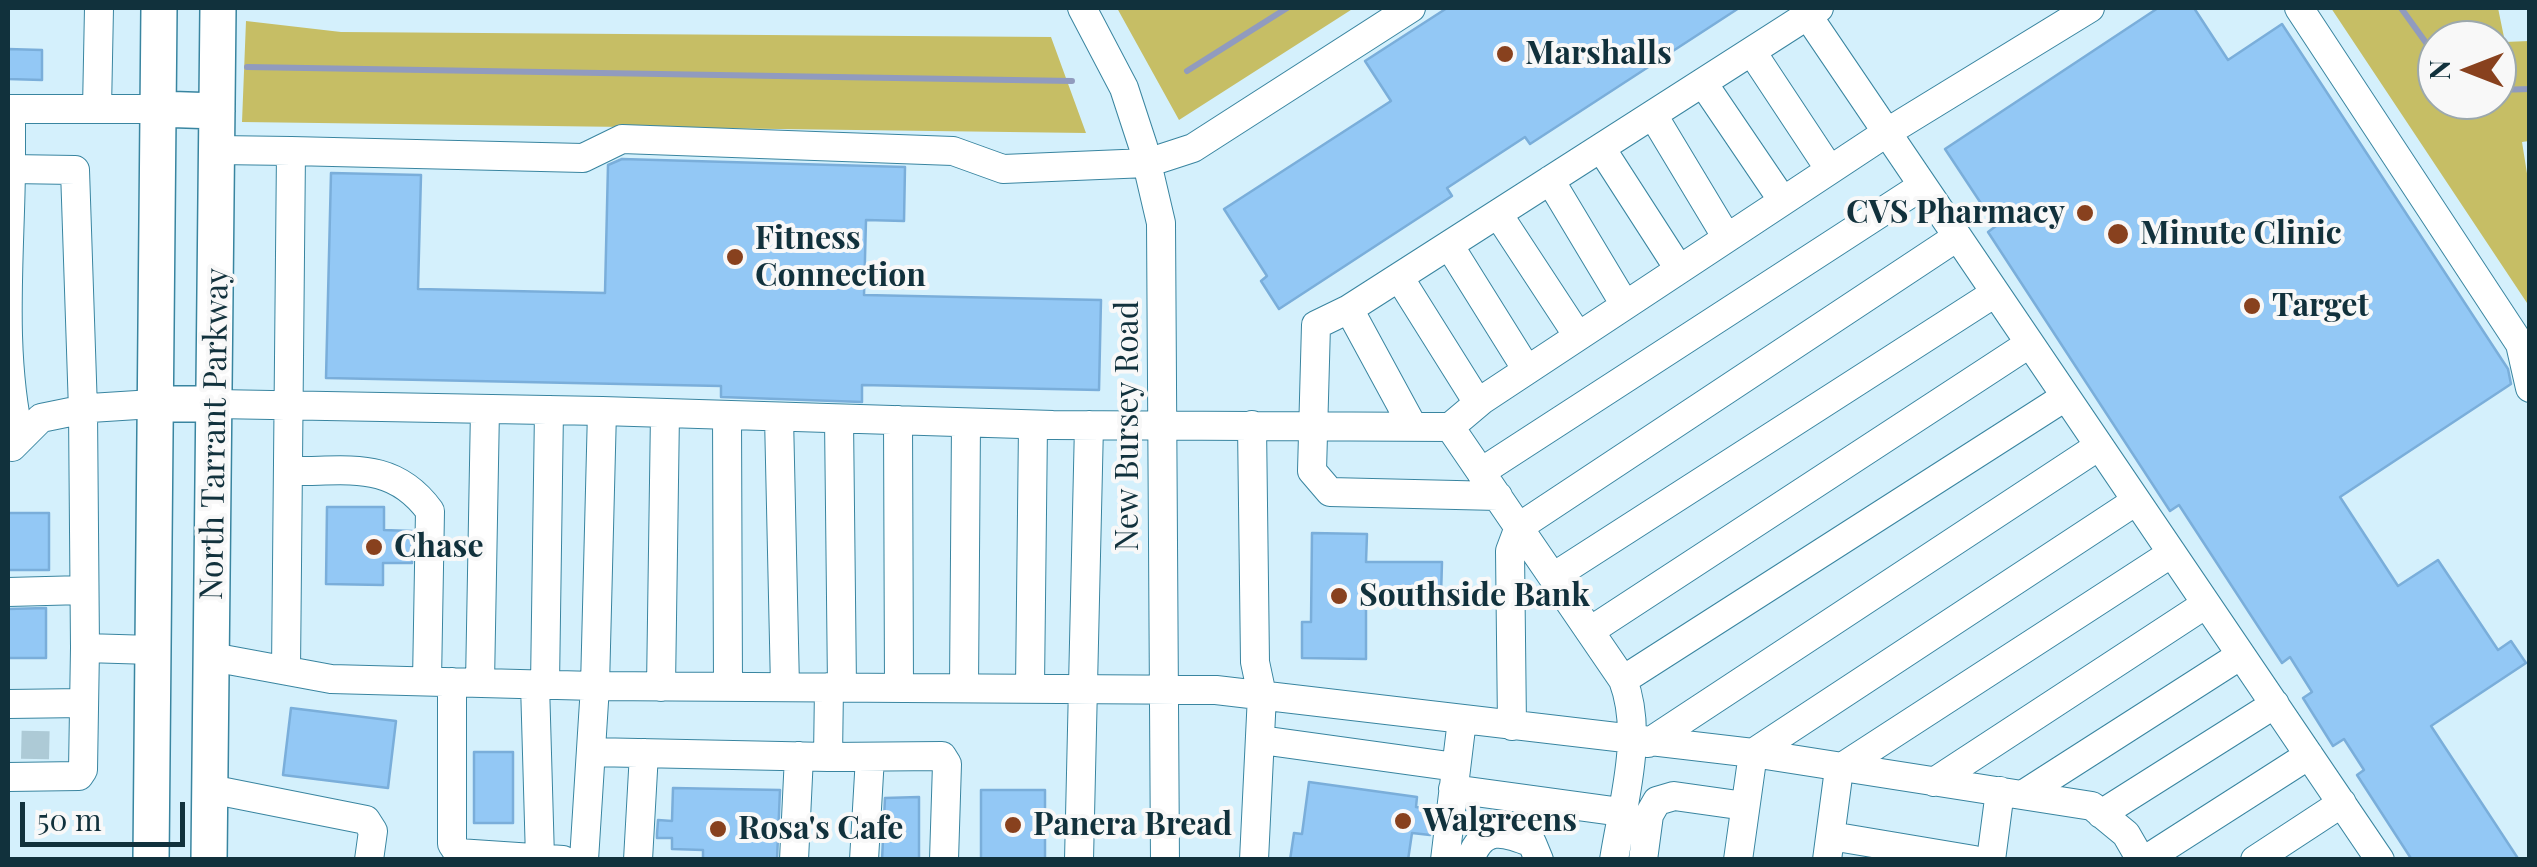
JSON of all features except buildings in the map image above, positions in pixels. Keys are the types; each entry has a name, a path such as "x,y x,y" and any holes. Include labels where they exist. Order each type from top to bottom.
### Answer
{"main road":[{"name":"North Tarrant Parkway","path":"151,860 159,8"},
{"name":"North Tarrant Parkway","path":"210,860 218,8"},
{"path":"157,109 217,112"},
{"path":"154,404 216,404"}],"street":[{"path":"98,109 99,8"},
{"name":"New Bursey Road","path":"1082,8 1124,88 1147,163 1162,247 1165,860"},
{"path":"217,150 582,158 622,139 953,151 1002,169 1147,163 1193,148 1410,8"},
{"path":"216,404 1033,425 1450,426 1527,370 1886,133 2090,8"},
{"path":"2299,8 2520,344 2530,388"},
{"path":"1498,496 1330,492 1312,471 1316,325 1349,308 1814,12 1886,133 2310,755 2374,857"},
{"path":"1752,52 1830,170"},
{"path":"1704,83 1783,201"},
{"path":"14,445 9,357 9,109 157,109"},
{"path":"1652,116 1727,238"},
{"path":"1601,148 1679,269"},
{"path":"286,670 292,151"},
{"path":"10,169 75,170 83,410 82,770 79,776 26,771"},
{"path":"1550,180 1624,305"},
{"path":"1482,472 1922,186"},
{"path":"1498,214 1578,336"},
{"path":"1512,726 1510,551 1519,527 1957,237"},
{"path":"1449,245 1527,370"},
{"path":"1398,277 1478,403"},
{"path":"1553,577 1995,293"},
{"path":"1349,308 1412,425"},
{"path":"1590,631 2029,344"},
{"path":"1624,680 2065,396"},
{"path":"14,445 41,418 154,404"},
{"path":"485,409 453,682 452,844 458,853 552,859 540,684 550,410"},
{"path":"584,860 595,686 602,411"},
{"path":"661,686 664,413"},
{"path":"728,415 728,686"},
{"path":"779,417 784,687"},
{"path":"828,757 835,687 839,418"},
{"path":"898,420 898,687"},
{"path":"964,687 966,422"},
{"path":"1030,688 1033,425"},
{"path":"1079,860 1089,425"},
{"path":"1252,425 1256,662 1262,696 1254,860"},
{"path":"1450,426 1624,680 1640,742 1621,812 1614,860"},
{"path":"1640,742 2099,446"},
{"path":"289,471 393,476 416,493 430,511 453,682"},
{"path":"1738,860 1753,753 2136,501"},
{"path":"1974,860 1829,848 1839,769 2172,553"},
{"path":"8,592 84,590"},
{"path":"1934,782 2206,604"},
{"path":"85,648 152,650"},
{"path":"1991,860 2012,792 2241,654"},
{"path":"212,657 332,678 595,686 1164,688 1262,696 1753,753 2092,806 2126,834 2143,860 2310,755"},
{"path":"26,707 83,703"},
{"path":"2101,814 2274,704"},
{"path":"1445,860 1462,720"},
{"path":"1261,740 1621,812"},
{"path":"591,752 942,756 946,764 944,860"},
{"path":"638,860 644,753"},
{"path":"794,860 800,756"},
{"path":"864,860 870,757"},
{"path":"210,789 366,820 373,832 369,860"},
{"path":"1643,860 1649,815 1656,801 1674,796 1745,806"},
{"path":"2255,860 2342,803"},
{"path":"1470,860 1478,842 1488,834 1498,833 1532,842 1539,860"}],"shaded area":[{"path":"1117,8 1354,8 1179,120"},
{"path":"2331,8 2498,8 2500,20 2417,20 2417,120 2517,120 2517,42 2529,41 2529,141 2522,142 2529,186 2529,306"},
{"path":"246,21 341,32 1051,37 1086,133 242,122"}],"waterway":[{"path":"1187,71 1287,8"},
{"path":"2401,8 2417,30"},
{"path":"247,67 1072,81"},
{"path":"2517,89 2530,89"}],"tunnel":[{"path":"35,759 36,714"}],"place":[{"name":"Marshalls","path":"1505,54"},
{"name":"CVS Pharmacy","path":"2085,213"},
{"name":"Minute Clinic","path":"2118,234"},
{"name":"Fitness Connection","path":"735,257"},
{"name":"Target","path":"2252,306"},
{"name":"Chase","path":"374,547"},
{"name":"Southside Bank","path":"1339,596"},
{"name":"Walgreens","path":"1403,821"},
{"name":"Panera Bread","path":"1013,825"},
{"name":"Rosa's Cafe","path":"718,829"}]}
